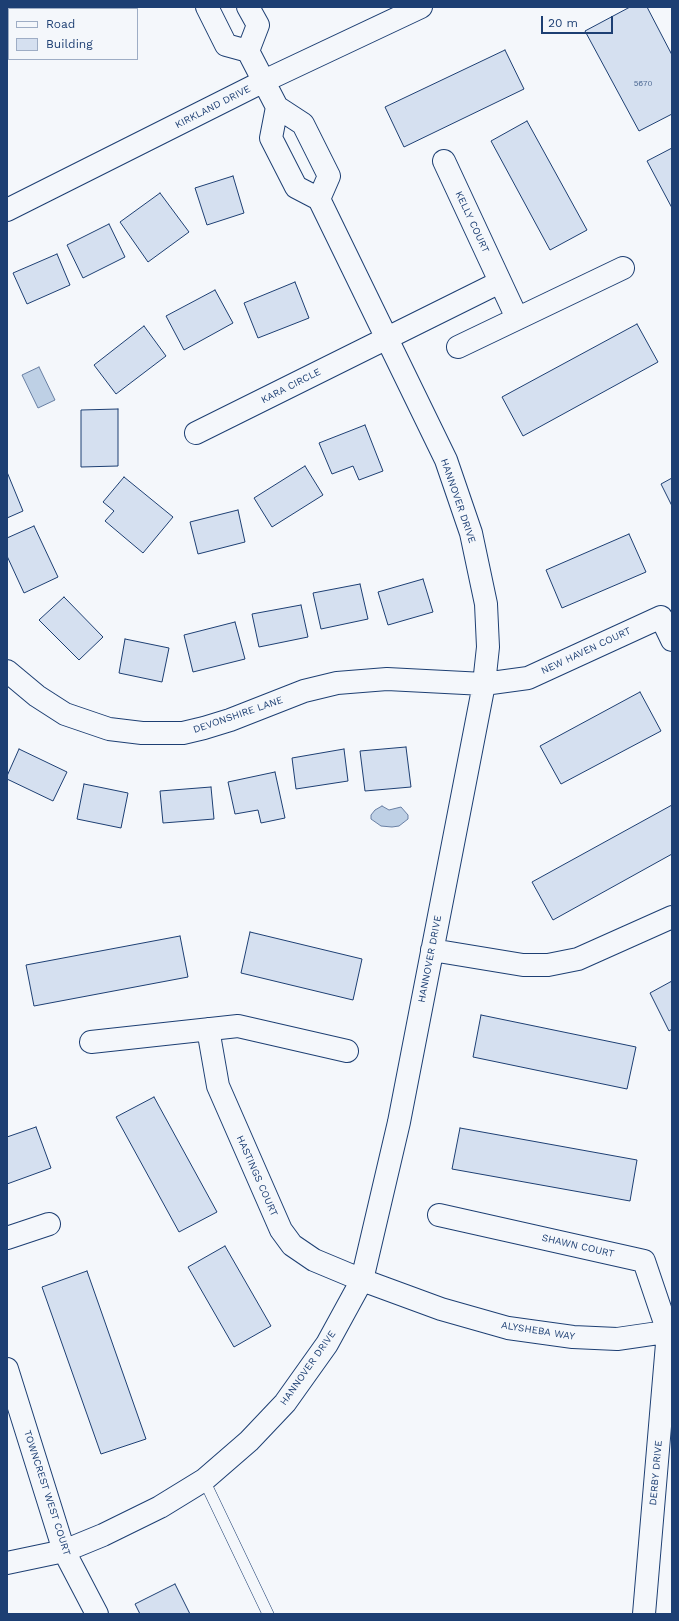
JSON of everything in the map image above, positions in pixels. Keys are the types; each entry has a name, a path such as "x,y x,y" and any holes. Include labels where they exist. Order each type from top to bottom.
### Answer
{"street":[{"path":"207,7 226,45 248,51 277,107 303,124 329,176 319,199 296,187 271,138 277,107"},
{"path":"248,7 258,25 248,51"},
{"name":"KIRKLAND DRIVE","path":"7,210 264,81 421,7"},
{"name":"KELLY COURT","path":"444,161 517,318"},
{"name":"HANNOVER DRIVE","path":"7,1563 64,1551 103,1535 160,1507 204,1480 249,1441 285,1403 327,1344 362,1280 399,1122 484,684 488,647 486,604 471,533 446,460 319,199"},
{"path":"458,347 623,268"},
{"path":"386,338 500,282"},
{"name":"KARA CIRCLE","path":"196,433 386,338"},
{"name":"NEW HAVEN COURT","path":"484,684 528,678 661,617 672,640"},
{"name":"DEVONSHIRE LANE","path":"7,671 37,696 65,714 109,729 142,733 183,733 204,728 304,691 337,683 387,679 484,684"},
{"path":"432,950 523,965 548,965 578,959 672,917"},
{"path":"91,1042 238,1026 347,1051"},
{"name":"HASTINGS COURT","path":"208,1029 218,1086 281,1230 292,1245 314,1260 362,1280"},
{"name":"SHAWN COURT","path":"439,1215 644,1261 670,1332"},
{"path":"7,1238 49,1224"},
{"name":"ALYSHEBA WAY","path":"362,1280 441,1309 508,1328 573,1337 617,1339 670,1332"},
{"name":"DERBY DRIVE","path":"644,1614 670,1332"},
{"name":"TOWNCREST WEST COURT","path":"7,1368 64,1551 97,1614"}],"lane":[{"path":"204,1480 268,1614"}],"water":[{"path":"39,367 55,400 38,408 22,375"},
{"path":"382,806 389,810 401,807 408,815 408,819 399,826 381,826 371,819 371,815 375,810"}],"building":[{"path":"630,7 647,7 672,55 672,114 639,131 585,31"},
{"path":"505,50 524,89 404,147 385,107"},
{"path":"527,121 587,230 550,250 491,141"},
{"path":"672,148 672,208 647,161"},
{"path":"233,176 244,213 207,225 195,188"},
{"path":"160,193 189,232 148,262 120,222"},
{"path":"109,224 125,257 83,278 67,245"},
{"path":"57,254 70,285 27,304 13,273"},
{"path":"295,282 309,318 258,338 244,303"},
{"path":"215,290 233,323 184,350 166,316"},
{"path":"637,324 658,362 523,436 502,397"},
{"path":"144,326 166,356 116,394 94,365"},
{"path":"118,409 118,466 81,467 81,410"},
{"path":"365,425 383,471 359,480 353,466 332,474 319,443"},
{"path":"305,466 323,495 272,527 254,498"},
{"path":"7,472 23,511 7,518"},
{"path":"124,477 173,517 143,553 105,521 114,511 103,502"},
{"path":"672,478 672,506 661,484"},
{"path":"238,510 245,542 198,554 190,522"},
{"path":"34,526 58,577 24,593 7,556 7,538"},
{"path":"629,534 646,572 562,608 546,570"},
{"path":"423,579 433,612 388,625 378,592"},
{"path":"360,584 368,619 321,629 313,593"},
{"path":"64,597 103,637 79,660 39,620"},
{"path":"301,605 308,637 259,647 252,614"},
{"path":"235,622 245,659 193,672 184,635"},
{"path":"125,639 169,648 162,682 119,673"},
{"path":"640,692 661,731 561,784 540,746"},
{"path":"406,747 411,787 365,791 360,751"},
{"path":"19,749 67,772 53,801 7,779"},
{"path":"344,749 348,781 296,789 292,758"},
{"path":"275,772 285,818 261,823 258,810 235,814 228,782"},
{"path":"84,784 128,793 121,828 77,819"},
{"path":"211,787 214,819 163,823 160,791"},
{"path":"672,805 672,854 553,920 532,882"},
{"path":"250,932 362,959 353,1000 241,973"},
{"path":"180,936 188,977 34,1006 26,965"},
{"path":"672,981 672,1029 669,1031 650,993"},
{"path":"481,1015 636,1047 627,1089 473,1057"},
{"path":"154,1097 217,1212 179,1232 116,1117"},
{"path":"36,1127 51,1168 7,1184 7,1137"},
{"path":"460,1128 637,1160 630,1201 452,1169"},
{"path":"225,1246 271,1326 234,1347 188,1267"},
{"path":"87,1271 146,1439 101,1454 42,1287"},
{"path":"175,1584 190,1614 140,1614 135,1604"}]}
